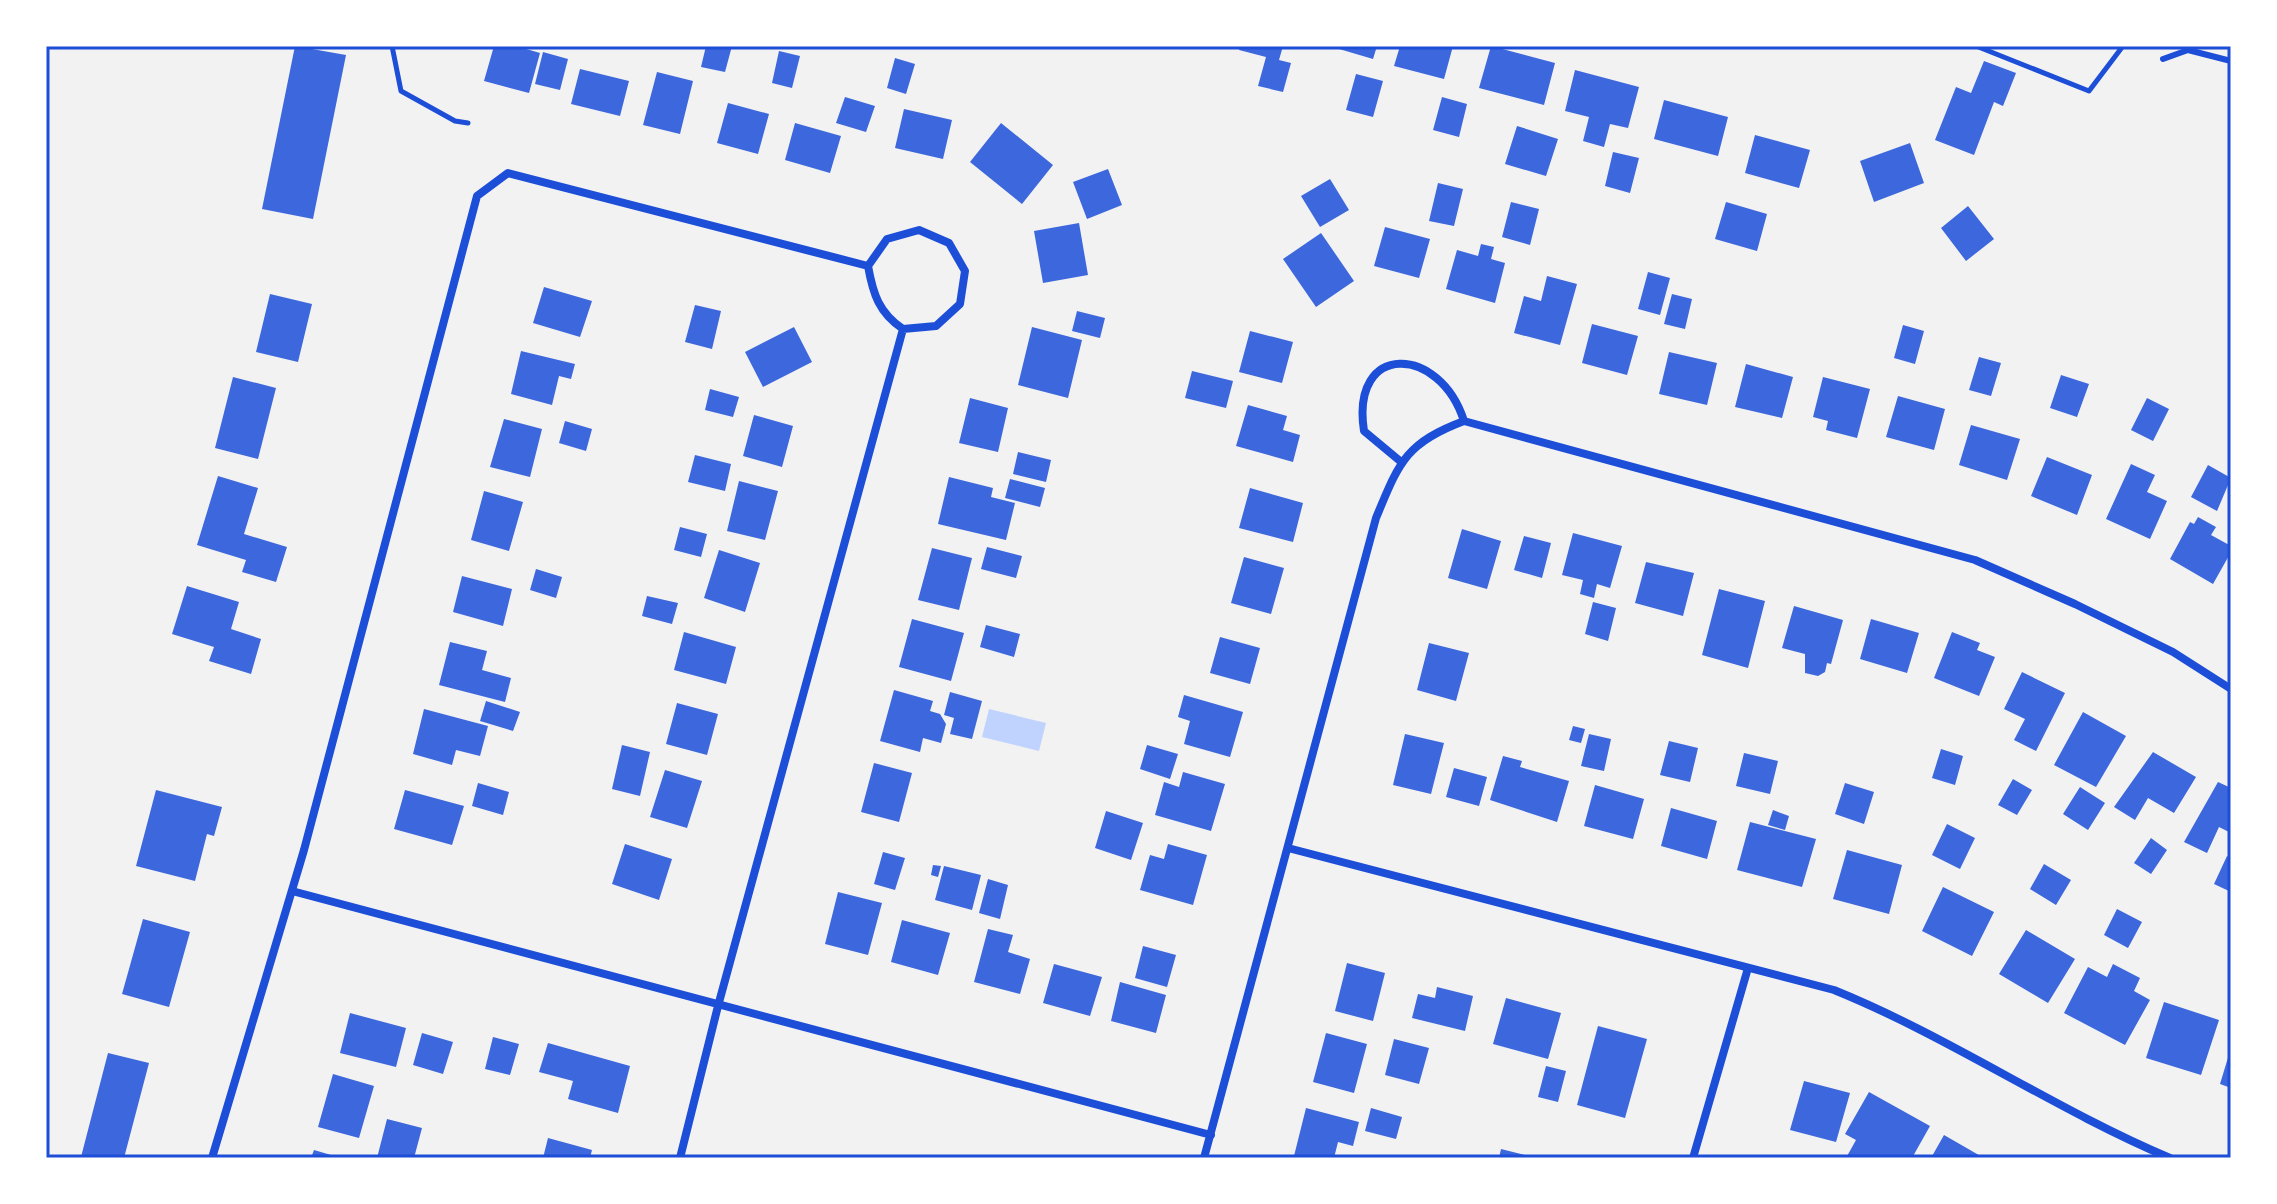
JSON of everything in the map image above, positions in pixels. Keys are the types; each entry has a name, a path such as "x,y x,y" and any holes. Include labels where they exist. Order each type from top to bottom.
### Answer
{"street":[{"path":"212,1158 292,891 477,196 508,173 868,266"},
{"path":"919,230 949,243 965,271 960,304 936,326 903,329 884,317 873,292 868,266 887,239 919,230"},
{"path":"680,1158 718,1006 903,329"},
{"path":"1400,461 1364,431 1360,406 1368,382 1385,367 1407,363 1445,382 1458,402 1464,421"},
{"path":"1204,1158 1376,518 1400,461 1434,432 1464,421 1975,560 2159,645 2231,689"},
{"path":"1288,848 1834,990 1880,1009 1968,1054 2071,1113 2170,1158"},
{"path":"292,891 1211,1135"},
{"path":"1693,1158 1748,968"}],"lane":[{"path":"2167,46 2163,59 2188,50 2231,61"}],"path":[{"path":"392,46 401,91 455,121 468,123"},
{"path":"1976,46 2089,91 2123,46"}],"water":[{"path":"989,709 1046,723 1039,751 982,737"}],"building":[{"path":"295,46 346,55 313,219 262,209"},
{"path":"494,46 516,46 540,53 529,93 484,81"},
{"path":"706,46 732,46 725,72 701,67"},
{"path":"1240,46 1283,46 1279,60 1291,63 1283,92 1258,86 1266,57 1239,50"},
{"path":"1329,46 1377,46 1373,59"},
{"path":"1400,46 1453,46 1444,79 1394,66"},
{"path":"1491,46 1555,63 1544,105 1479,88"},
{"path":"779,51 800,56 792,88 772,83"},
{"path":"543,52 568,59 560,90 535,84"},
{"path":"895,58 915,64 906,94 887,88"},
{"path":"1984,61 2016,73 2003,106 1994,102 1974,155 1935,140 1956,87 1971,93"},
{"path":"580,69 629,81 620,116 571,104"},
{"path":"1575,70 1639,87 1628,128 1610,124 1604,147 1583,141 1589,117 1565,111"},
{"path":"657,72 693,81 680,134 643,125"},
{"path":"1356,74 1383,81 1373,117 1346,110"},
{"path":"845,97 875,106 866,132 836,123"},
{"path":"1442,97 1467,104 1459,137 1433,130"},
{"path":"1664,100 1728,117 1718,156 1654,139"},
{"path":"728,103 769,114 758,154 717,143"},
{"path":"904,109 952,120 943,159 895,148"},
{"path":"795,123 841,136 830,173 785,160"},
{"path":"1001,123 1053,165 1022,204 970,162"},
{"path":"1517,126 1558,139 1546,176 1505,164"},
{"path":"1755,135 1810,150 1799,188 1745,173"},
{"path":"1910,143 1924,183 1874,202 1860,161"},
{"path":"1613,152 1639,158 1630,193 1605,186"},
{"path":"1108,169 1122,205 1087,219 1073,182"},
{"path":"1330,179 1349,210 1320,227 1301,196"},
{"path":"1438,183 1463,189 1454,226 1429,221"},
{"path":"1511,202 1539,209 1530,245 1502,237"},
{"path":"1726,202 1767,214 1757,251 1715,239"},
{"path":"1968,206 1994,239 1966,261 1941,228"},
{"path":"1079,223 1088,275 1043,283 1034,231"},
{"path":"1385,227 1430,239 1419,278 1374,266"},
{"path":"1321,233 1354,281 1316,307 1283,259"},
{"path":"1481,244 1494,247 1491,259 1505,263 1495,303 1446,289 1457,250 1478,256"},
{"path":"1648,272 1670,278 1660,315 1638,309"},
{"path":"1547,276 1577,284 1560,345 1514,333 1524,296 1541,301"},
{"path":"544,287 592,301 580,337 533,323"},
{"path":"270,294 312,304 298,362 256,352"},
{"path":"1672,294 1692,299 1685,329 1664,324"},
{"path":"695,305 721,311 712,349 685,342"},
{"path":"1077,311 1105,318 1100,338 1072,331"},
{"path":"1592,324 1638,336 1627,375 1582,363"},
{"path":"1903,325 1924,331 1915,364 1894,358"},
{"path":"794,327 812,362 763,387 745,352"},
{"path":"1032,327 1082,340 1068,398 1018,385"},
{"path":"1250,331 1293,342 1282,383 1239,372"},
{"path":"521,351 575,364 571,379 559,376 552,405 511,394"},
{"path":"1669,352 1717,363 1707,405 1659,394"},
{"path":"1979,357 2001,363 1991,396 1969,390"},
{"path":"1746,364 1793,377 1782,418 1735,407"},
{"path":"1192,371 1233,381 1226,408 1185,398"},
{"path":"2061,375 2089,384 2077,417 2050,408"},
{"path":"233,377 276,388 258,459 215,448"},
{"path":"1823,377 1870,389 1857,438 1826,430 1828,421 1813,417"},
{"path":"710,389 739,397 733,417 705,410"},
{"path":"1898,396 1945,409 1934,450 1886,437"},
{"path":"970,398 1008,408 998,452 959,443"},
{"path":"2147,398 2169,409 2153,441 2131,430"},
{"path":"1248,405 1287,416 1283,430 1300,435 1293,462 1236,446"},
{"path":"754,415 793,426 782,467 743,456"},
{"path":"504,419 542,429 530,477 490,467"},
{"path":"565,421 592,429 586,451 559,443"},
{"path":"1971,425 2020,439 2007,480 1959,465"},
{"path":"1018,452 1051,460 1046,482 1013,474"},
{"path":"695,455 731,464 725,491 688,482"},
{"path":"2047,457 2092,475 2077,515 2031,496"},
{"path":"2131,464 2155,475 2147,492 2167,501 2150,539 2106,519"},
{"path":"2208,465 2231,478 2217,511 2191,497"},
{"path":"218,476 258,488 244,534 287,547 276,582 242,572 246,560 197,545"},
{"path":"949,477 993,488 991,497 1015,503 1006,540 938,524"},
{"path":"1010,479 1045,488 1040,507 1005,498"},
{"path":"739,481 778,491 765,540 727,531"},
{"path":"1250,488 1303,503 1293,542 1239,528"},
{"path":"484,491 523,502 509,551 471,540"},
{"path":"2198,517 2216,527 2211,535 2231,546 2231,552 2213,584 2170,559 2190,522 2194,524"},
{"path":"680,527 707,534 701,557 674,550"},
{"path":"1462,529 1501,541 1487,589 1448,578"},
{"path":"1573,533 1622,546 1610,588 1597,584 1594,598 1580,594 1583,580 1562,575"},
{"path":"1524,536 1551,543 1542,578 1514,570"},
{"path":"987,547 1022,556 1016,578 981,569"},
{"path":"932,548 972,558 959,610 918,600"},
{"path":"719,550 760,563 745,612 704,598"},
{"path":"1244,557 1284,568 1271,614 1231,603"},
{"path":"1646,562 1694,573 1683,616 1635,603"},
{"path":"536,569 562,577 556,598 530,590"},
{"path":"462,576 512,589 503,626 453,612"},
{"path":"187,586 239,602 231,629 261,639 251,674 209,661 214,647 172,634"},
{"path":"1719,589 1765,601 1748,668 1702,655"},
{"path":"647,596 678,603 672,624 642,616"},
{"path":"1593,602 1616,608 1608,641 1585,634"},
{"path":"1794,606 1843,620 1831,664 1827,663 1825,672 1818,676 1805,673 1805,654 1782,648"},
{"path":"912,619 964,633 951,681 899,667"},
{"path":"1871,619 1919,633 1907,673 1860,659"},
{"path":"986,625 1020,634 1014,657 980,647"},
{"path":"684,632 736,647 726,684 674,670"},
{"path":"1952,632 1980,643 1977,650 1995,657 1979,696 1934,678"},
{"path":"1220,637 1260,648 1250,684 1210,673"},
{"path":"450,642 487,651 482,670 511,678 505,702 439,685"},
{"path":"1429,643 1469,653 1456,701 1417,690"},
{"path":"2022,672 2065,693 2036,751 2014,740 2025,719 2004,709"},
{"path":"894,690 933,701 930,711 940,714 946,724 941,743 923,738 920,752 880,741"},
{"path":"950,692 982,701 972,739 950,734 954,718 944,715"},
{"path":"1184,695 1243,712 1230,757 1184,744 1190,721 1178,717"},
{"path":"486,701 520,712 513,731 480,721"},
{"path":"677,703 718,714 707,755 666,744"},
{"path":"424,709 488,726 480,756 456,750 452,765 413,754"},
{"path":"2083,712 2126,736 2096,787 2054,765"},
{"path":"1573,726 1585,729 1581,743 1569,740"},
{"path":"1405,734 1444,743 1431,794 1393,785"},
{"path":"1589,734 1611,739 1604,771 1581,766"},
{"path":"1669,741 1698,748 1690,782 1660,775"},
{"path":"622,745 650,752 640,796 612,789"},
{"path":"1147,745 1178,754 1170,779 1140,769"},
{"path":"1941,749 1963,756 1955,785 1932,778"},
{"path":"2153,752 2196,777 2174,813 2148,798 2135,820 2114,807"},
{"path":"1744,753 1778,761 1770,794 1736,786"},
{"path":"1503,756 1522,761 1520,767 1569,781 1557,822 1490,800"},
{"path":"874,763 912,773 899,822 861,812"},
{"path":"1454,768 1487,777 1479,806 1446,797"},
{"path":"665,770 702,781 687,828 650,817"},
{"path":"1183,772 1225,784 1211,831 1155,815 1164,782 1179,787"},
{"path":"2013,779 2032,790 2017,815 1998,805"},
{"path":"2218,782 2231,788 2231,833 2219,827 2207,853 2184,842"},
{"path":"478,783 509,792 503,815 472,806"},
{"path":"1845,783 1874,792 1864,824 1835,814"},
{"path":"1595,785 1644,799 1633,839 1584,826"},
{"path":"2080,787 2105,803 2088,830 2063,814"},
{"path":"156,790 222,807 214,836 207,834 195,881 136,866"},
{"path":"405,790 464,806 452,845 394,829"},
{"path":"1671,808 1717,821 1707,859 1661,846"},
{"path":"1773,810 1789,816 1785,830 1768,825"},
{"path":"1106,811 1143,823 1131,860 1095,848"},
{"path":"1750,822 1816,839 1802,887 1737,870"},
{"path":"1947,824 1975,838 1960,869 1932,855"},
{"path":"2151,838 2167,850 2151,874 2134,863"},
{"path":"625,844 672,859 659,900 612,884"},
{"path":"1168,844 1207,855 1193,905 1140,890 1150,855 1164,859"},
{"path":"1847,850 1902,865 1889,914 1833,899"},
{"path":"883,852 905,858 895,890 874,884"},
{"path":"2227,856 2231,858 2231,892 2214,884"},
{"path":"2044,864 2071,880 2056,905 2030,889"},
{"path":"933,865 941,866 938,877 931,875"},
{"path":"944,866 981,875 972,910 935,900"},
{"path":"988,879 1008,885 1000,919 979,913"},
{"path":"1943,887 1994,912 1972,956 1922,931"},
{"path":"838,892 882,903 868,955 825,944"},
{"path":"2117,909 2142,922 2128,948 2104,935"},
{"path":"143,919 190,932 169,1007 122,994"},
{"path":"902,920 950,933 938,975 891,962"},
{"path":"988,929 1013,935 1008,952 1030,959 1020,994 974,982"},
{"path":"2026,930 2075,959 2048,1003 1999,974"},
{"path":"1143,946 1176,955 1167,987 1135,978"},
{"path":"1347,963 1385,973 1373,1021 1335,1011"},
{"path":"1054,964 1102,977 1090,1016 1043,1003"},
{"path":"2113,964 2140,978 2134,991 2150,1000 2125,1045 2064,1013 2088,967 2107,977"},
{"path":"1120,982 1166,995 1156,1033 1111,1021"},
{"path":"1437,987 1473,996 1465,1031 1412,1018 1418,994 1435,998"},
{"path":"1506,998 1561,1013 1548,1059 1493,1044"},
{"path":"2164,1002 2219,1020 2201,1075 2146,1058"},
{"path":"350,1013 406,1028 396,1067 340,1053"},
{"path":"1598,1026 1647,1039 1625,1118 1577,1105"},
{"path":"422,1033 453,1042 443,1074 413,1065"},
{"path":"1326,1033 1367,1044 1354,1093 1313,1082"},
{"path":"493,1037 519,1044 510,1075 485,1069"},
{"path":"1394,1039 1429,1048 1419,1084 1385,1075"},
{"path":"548,1043 630,1066 618,1113 568,1099 573,1081 539,1072"},
{"path":"2231,1051 2231,1088 2220,1084"},
{"path":"108,1053 149,1063 124,1158 84,1158 81,1157"},
{"path":"1546,1066 1566,1071 1558,1102 1538,1097"},
{"path":"333,1074 374,1086 359,1138 318,1127"},
{"path":"1804,1081 1850,1093 1836,1142 1790,1130"},
{"path":"1869,1092 1930,1126 1912,1158 1846,1158 1856,1140 1845,1134"},
{"path":"1306,1108 1359,1122 1353,1146 1338,1142 1334,1158 1294,1156"},
{"path":"1371,1108 1402,1117 1396,1139 1365,1131"},
{"path":"387,1119 422,1128 414,1158 377,1158"},
{"path":"1944,1135 1984,1158 1931,1158"},
{"path":"548,1138 592,1150 590,1158 543,1158"},
{"path":"1501,1149 1533,1157 1533,1158 1499,1158"},
{"path":"314,1150 338,1157 338,1158 311,1158"}]}
